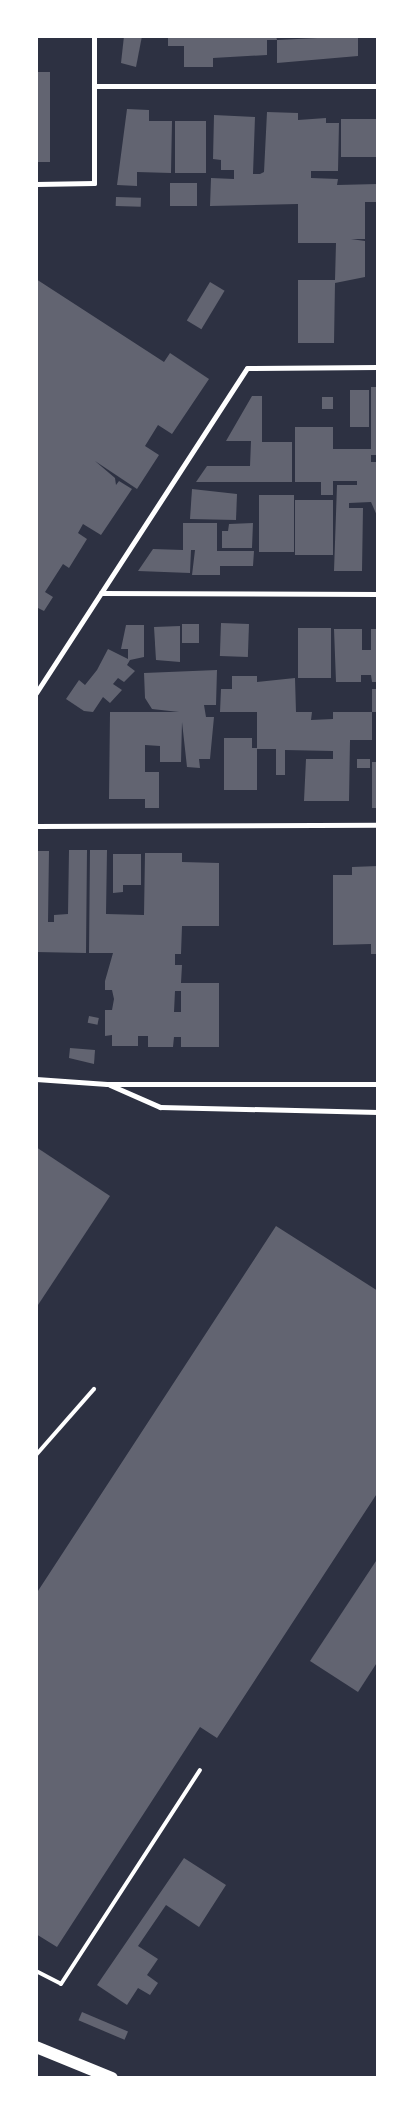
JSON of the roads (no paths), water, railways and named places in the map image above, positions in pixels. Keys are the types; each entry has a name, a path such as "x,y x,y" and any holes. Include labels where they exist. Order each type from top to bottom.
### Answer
{"main road":[{"path":"36,2047 112,2078"}],"street":[{"path":"36,184 94,184 94,36"},
{"path":"94,86 378,86"},
{"path":"36,693 247,368 378,367"},
{"path":"101,593 378,594"},
{"path":"36,826 378,826"},
{"path":"36,1079 107,1084 378,1084"},
{"path":"107,1084 160,1107 378,1112"}],"lane":[{"path":"36,1455 94,1389"},
{"path":"36,1971 61,1984 200,1770"}]}
